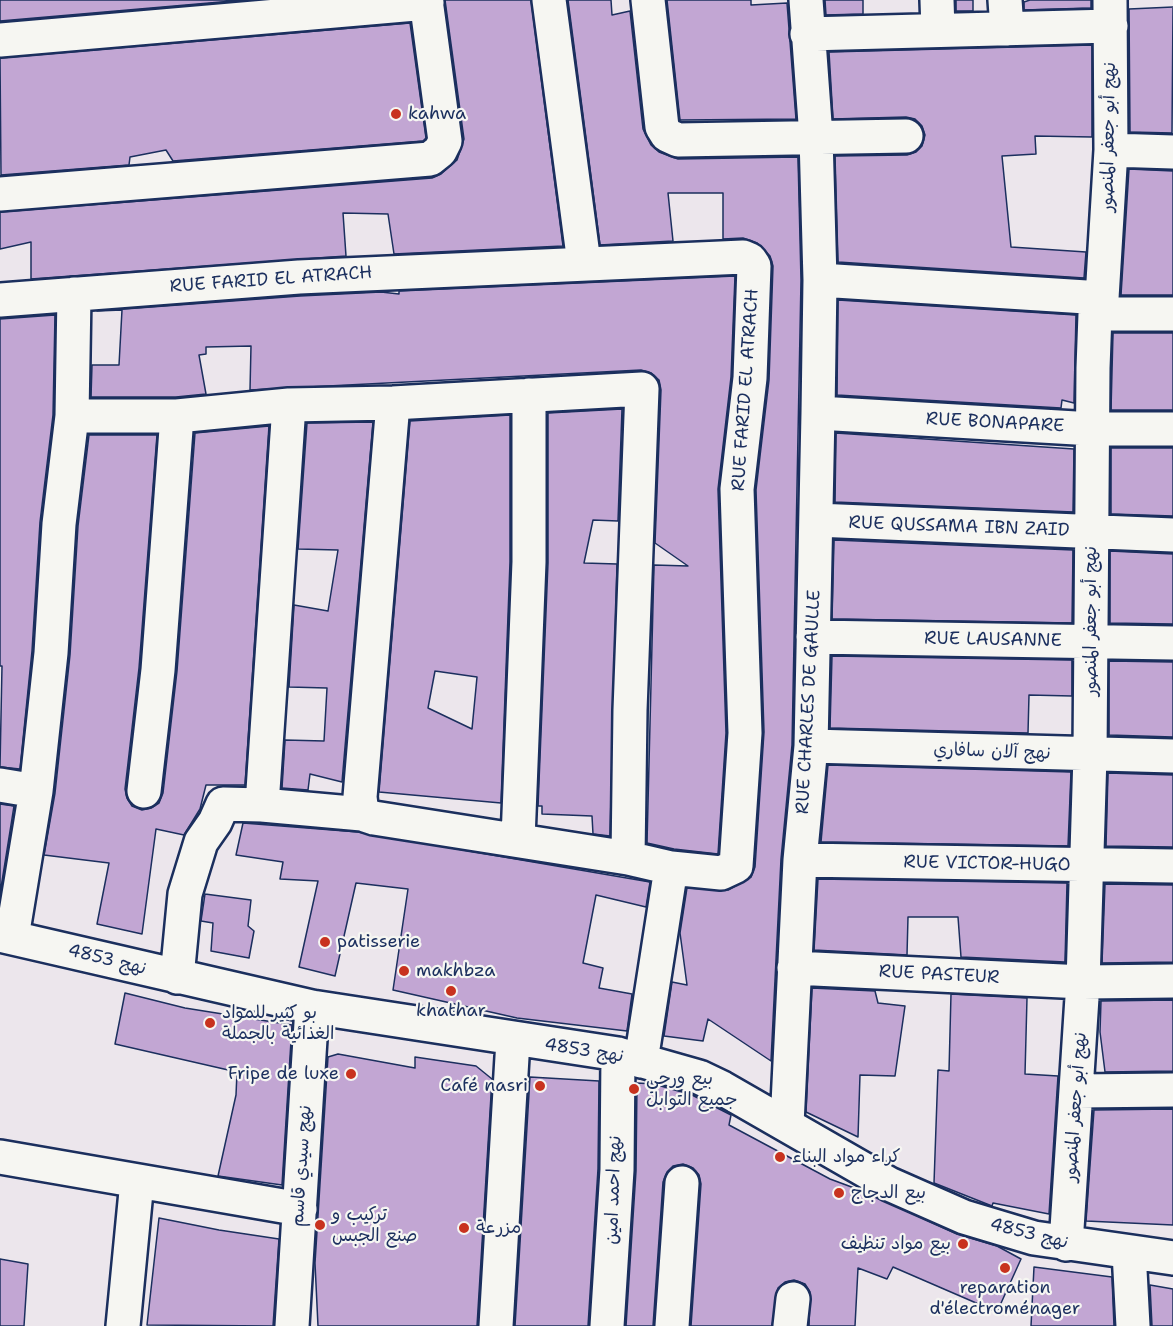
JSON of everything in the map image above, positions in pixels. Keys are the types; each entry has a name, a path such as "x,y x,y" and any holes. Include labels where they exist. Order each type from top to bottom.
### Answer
{"street":[{"path":"549,0 584,263"},
{"path":"648,0 662,128 667,135 678,140 906,136"},
{"name":"RUE CHARLES DE GAULLE","path":"787,1124 800,860 811,746 818,413 820,280 816,138 806,0"},
{"path":"0,40 427,2 445,141 440,151 430,159 0,194"},
{"path":"807,34 938,15 1110,13"},
{"name":"نهج أبو جعفر المنصور","path":"1066,1244 1083,982 1090,755 1093,429 1098,306 1111,150 1110,13"},
{"path":"1111,150 1173,152"},
{"name":"RUE FARID EL ATRACH","path":"0,300 299,277 743,257 750,261 754,267 750,378 738,489 745,733 736,866 721,873 671,868"},
{"path":"820,280 1173,314"},
{"path":"6,936 36,790 51,653 59,524 72,416 74,294"},
{"path":"72,416 177,416 289,405 393,403 642,389 630,710 628,858"},
{"path":"518,840 528,562 529,395"},
{"path":"362,814 360,797 393,403"},
{"path":"262,805 289,405"},
{"name":"RUE BONAPARE","path":"818,413 1093,429 1173,429"},
{"path":"144,791 159,670 177,416"},
{"name":"RUE QUSSAMA IBN ZAID","path":"816,520 1173,535"},
{"name":"RUE LAUSANNE","path":"813,637 1173,642"},
{"name":"نهج آلان سافاري","path":"811,746 1173,756"},
{"path":"0,785 36,790"},
{"path":"177,977 186,894 201,842 215,822 223,804 262,805 362,814 374,818 628,858 671,868 629,1057"},
{"name":"RUE VICTOR-HUGO","path":"800,860 1173,866"},
{"name":"نهج 4853","path":"6,936 312,1007 629,1057 699,1077 787,1124 889,1184 964,1217 998,1228 1066,1244 1173,1257"},
{"name":"RUE PASTEUR","path":"794,968 1083,982 1173,981"},
{"name":"نهج سيدي قاسم","path":"292,1326 312,1007"},
{"path":"496,1326 513,1040"},
{"name":"نهج احمد امين","path":"607,1326 617,1170 629,1057"},
{"path":"1077,1091 1173,1090"},
{"path":"0,1157 300,1209"},
{"path":"123,1326 137,1181"},
{"path":"672,1326 682,1183"},
{"path":"1129,1252 1133,1326"}],"building":[{"path":"0,0 244,0 0,21"},
{"path":"445,0 531,0 563,246 394,254 388,214 343,213 346,256 31,279 31,242 0,249 0,212 432,178 441,174 457,160 464,139"},
{"path":"568,0 611,0 612,15 630,11 643,129 651,145 659,152 678,159 798,157 801,280 792,745 781,859 771,1061 708,1019 703,1041 664,1036 672,982 687,985 680,933 687,888 728,890 751,877 755,867 764,732 756,490 769,380 773,266 770,256 757,243 743,238 723,239 723,193 668,193 673,241 600,245"},
{"path":"667,0 751,0 751,5 787,3 796,119 680,120"},
{"path":"825,0 863,0 863,14 826,15"},
{"path":"956,0 973,0 973,11 956,11"},
{"path":"1030,0 1091,0 1091,8 1024,10 1024,2"},
{"path":"1173,7 1172,133 1130,132 1129,9"},
{"path":"410,23 426,138 423,141 173,161 166,150 130,157 129,165 1,175 0,58"},
{"path":"1092,45 1092,137 1035,136 1036,154 1002,156 1011,247 1086,252 1084,278 838,262 835,156 907,155 916,152 922,146 925,135 922,126 915,119 906,117 833,119 829,52"},
{"path":"1129,169 1173,171 1173,295 1121,295"},
{"path":"735,276 731,377 718,489 726,733 718,854 647,843 654,565 688,566 655,543 661,390 659,380 651,373 641,370 250,390 251,346 206,347 206,354 199,355 206,394 176,397 91,397 92,365 119,365 122,310 97,311 300,296 381,292 399,294 399,291"},
{"path":"838,300 1076,315 1074,403 1062,400 1061,408 837,395"},
{"path":"55,315 53,415 40,522 32,651 20,769 0,767 2,666 0,666 0,319"},
{"path":"1113,333 1173,333 1173,410 1111,410"},
{"path":"622,409 618,521 593,520 584,563 617,564 610,836 593,834 592,816 542,814 542,806 538,806 548,563 548,413"},
{"path":"510,415 510,562 501,803 379,792 410,421","holes":["435,671 477,677 472,729 428,708"]},
{"path":"373,422 342,782 310,774 308,790 282,788 285,740 324,741 327,688 289,687 294,605 328,611 338,550 298,549 307,423"},
{"path":"269,426 245,785 206,785 200,809 184,835 156,829 142,934 97,924 109,863 44,855 55,793 70,655 78,526 89,435 157,435 139,668 125,789 132,806 142,810 159,803 163,793 177,671 195,433"},
{"path":"836,433 1074,449 1073,512 835,502"},
{"path":"1111,448 1173,448 1173,516 1111,514"},
{"path":"834,540 1073,550 1072,623 832,619"},
{"path":"1110,551 1173,554 1173,624 1110,623"},
{"path":"832,656 1072,660 1072,696 1029,695 1028,733 830,728"},
{"path":"1109,661 1173,662 1173,737 1109,735"},
{"path":"828,765 1071,772 1068,846 821,842"},
{"path":"1108,773 1173,775 1173,847 1106,846"},
{"path":"0,804 14,806 0,894"},
{"path":"243,823 358,832 650,882 646,907 596,895 583,963 603,968 599,988 632,994 627,1031 517,1018 393,990 408,889 356,883 335,976 299,967 318,881 280,879 283,862 236,855"},
{"path":"818,879 1067,883 1065,962 961,957 958,917 908,917 907,955 814,950"},
{"path":"1105,884 1173,885 1173,962 1102,963"},
{"path":"205,894 251,900 248,926 254,931 249,958 211,951 213,923 201,921"},
{"path":"812,988 875,991 878,1003 905,1006 895,1076 860,1075 858,1137 806,1112"},
{"path":"125,993 185,1008 292,1025 282,1185 218,1176 236,1095 237,1072 115,1044"},
{"path":"951,994 1027,998 1025,1074 1058,1076 1049,1214 993,1203 992,1206 934,1183 938,1070 949,1071"},
{"path":"1173,1000 1173,1071 1105,1072 1100,1032 1101,1001"},
{"path":"338,1054 415,1068 415,1057 476,1066 492,1079 477,1326 318,1326 315,1263 328,1057"},
{"path":"530,1077 599,1081 598,1169 588,1326 515,1326"},
{"path":"637,1083 654,1084 692,1095 731,1115 729,1125 830,1179 865,1192 957,1234 997,1246 1021,1259 997,1312 893,1267 887,1279 858,1268 855,1326 809,1326 810,1292 805,1284 794,1280 785,1282 778,1288 772,1326 691,1326 701,1184 699,1175 693,1168 683,1164 673,1166 667,1172 663,1182 653,1326 626,1326 636,1171"},
{"path":"1173,1109 1173,1225 1086,1221 1094,1110"},
{"path":"159,1218 279,1239 273,1326 147,1325"},
{"path":"0,1259 28,1264 24,1326 0,1326"},
{"path":"1034,1267 1112,1277 1114,1326 1031,1326"},
{"path":"1150,1285 1173,1289 1173,1326 1152,1326"}],"place":[{"name":"kahwa","path":"396,114"},
{"name":"patisserie","path":"325,942"},
{"name":"makhbza","path":"404,971"},
{"name":"khathar","path":"451,991"},
{"name":"بو كثير للمواد الغذائية بالجملة","path":"210,1023"},
{"name":"Fripe de luxe","path":"351,1074"},
{"name":"Café nasri","path":"540,1086"},
{"name":"بيع ورحي جميع التوابل","path":"634,1089"},
{"name":"كراء مواد البناء","path":"780,1157"},
{"name":"بيع الدجاج","path":"839,1193"},
{"name":"تركيب و صنع الجبس","path":"320,1225"},
{"name":"مزرعة","path":"464,1228"},
{"name":"بيع مواد تنظيف","path":"963,1244"},
{"name":"reparation d'électroménager","path":"1005,1268"}]}
